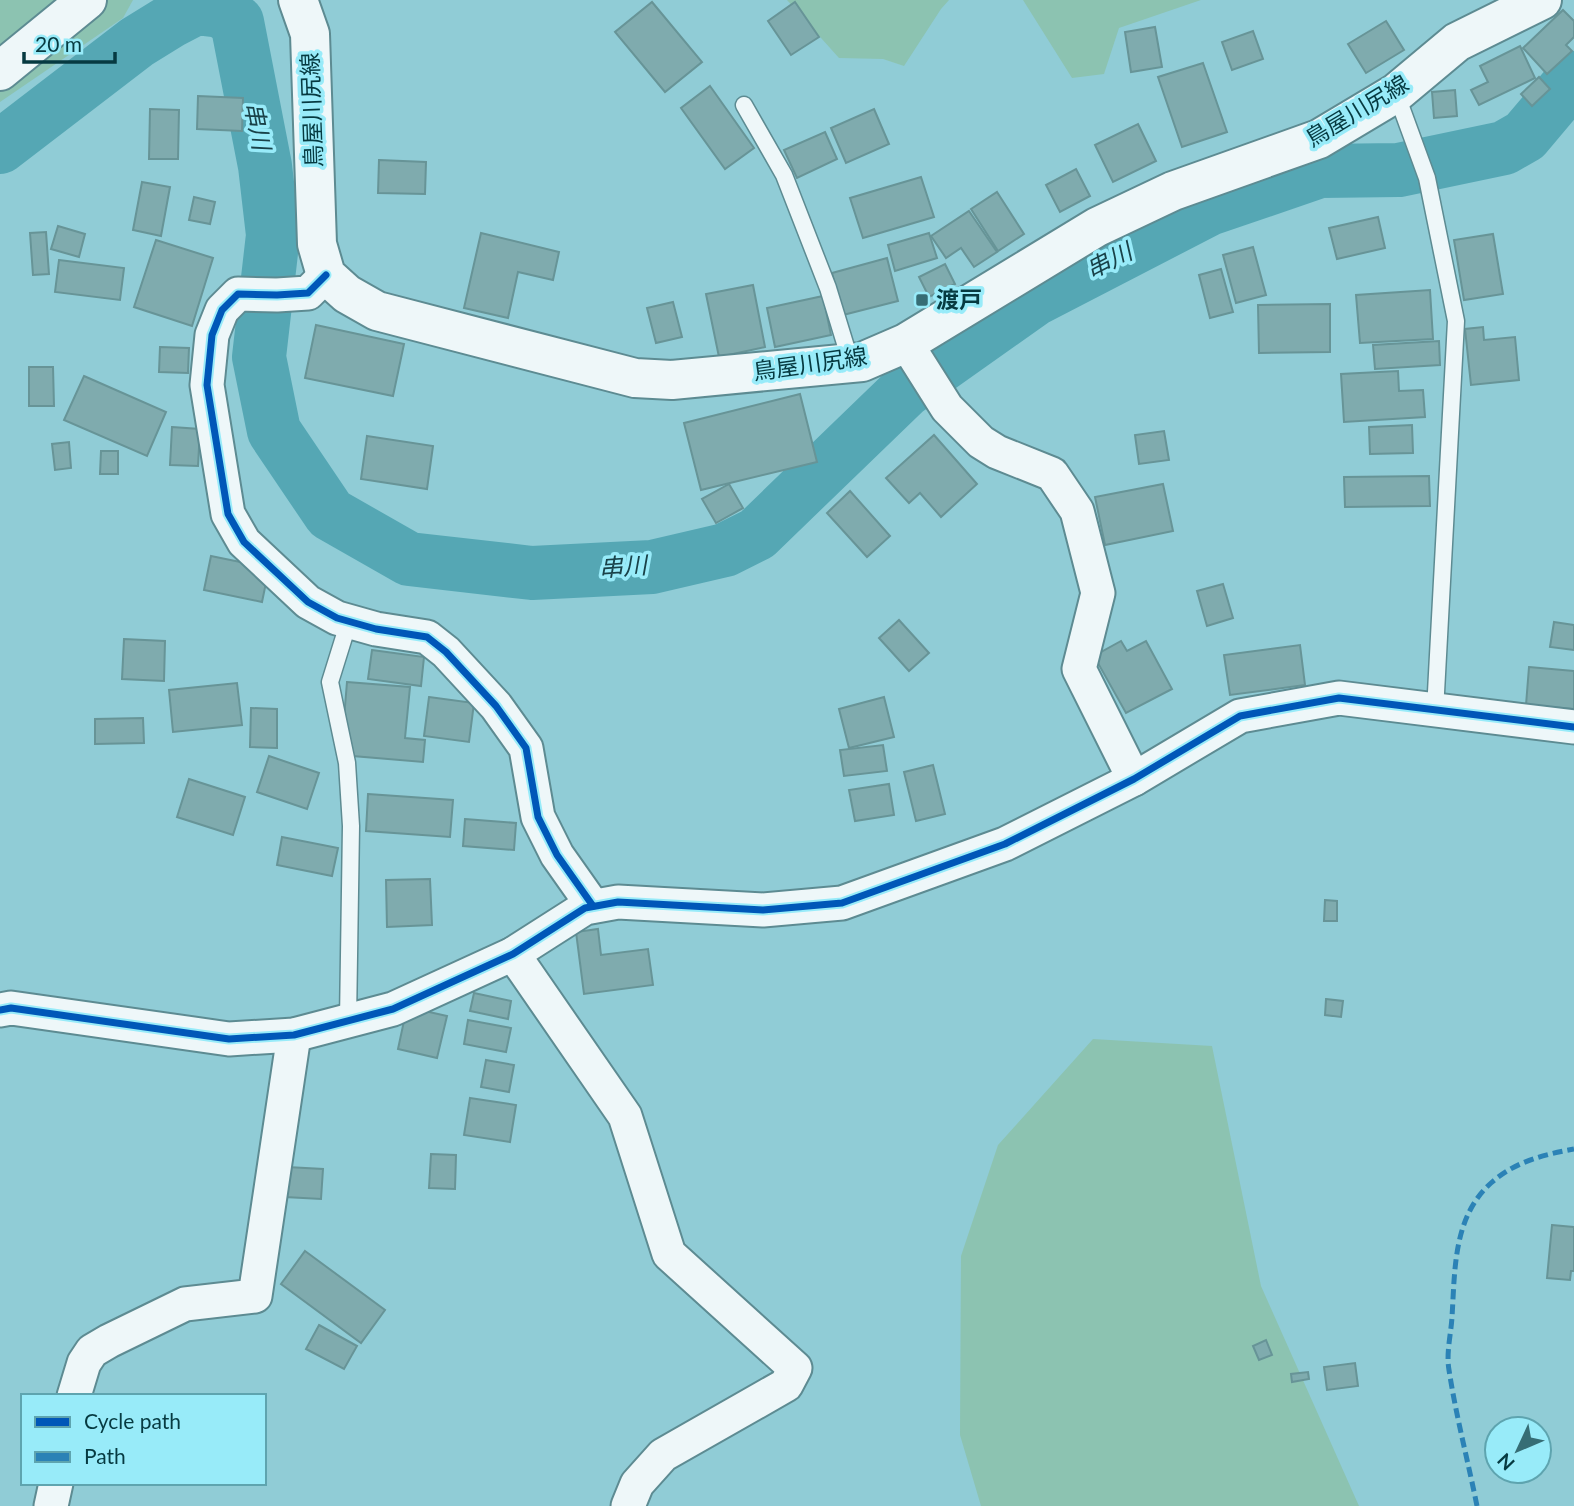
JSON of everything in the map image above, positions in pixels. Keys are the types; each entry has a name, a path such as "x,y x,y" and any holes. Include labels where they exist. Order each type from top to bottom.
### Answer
{"main road":[{"path":"0,71 87,0"},
{"name":"鳥屋川尻線","path":"298,0 310,34 317,244 327,275 347,294 377,311 635,378 672,380 862,362 910,351 1097,227 1173,191 1402,109 1457,42 1542,0"}],"street":[{"path":"327,275 308,293 238,294 222,310 212,335 207,385 228,514 244,542 308,602 337,618 376,629 427,637 446,652 496,706 526,748 538,817 557,855 593,906"},
{"path":"910,351 947,408 981,442 997,452 1052,474 1077,511 1098,593 1079,669 1134,779"},
{"path":"0,1010 11,1007 229,1039 294,1035 393,1009 513,954 585,908 593,906 618,902 763,910 842,903 1005,844 1134,779 1240,716 1339,698 1574,727"},
{"path":"513,954 625,1116 669,1254 795,1368 786,1385 663,1455 637,1485 628,1506"},
{"path":"75,1394 83,1363 92,1351 108,1341 185,1304 255,1297 294,1035"},
{"path":"51,1506 56,1485"}],"lane":[{"path":"744,105 784,176 828,288 851,363"},
{"path":"1402,109 1427,178 1456,321 1435,711"},
{"path":"348,1021 351,826 347,763 330,681 349,621"}],"green space":[{"path":"0,0 133,0 123,18 0,102"},
{"path":"787,0 949,0 904,66 883,59 839,58"},
{"path":"1023,0 1201,0 1119,28 1104,74 1072,78"},
{"path":"1093,1039 1212,1046 1261,1286 1359,1506 981,1506 960,1435 961,1256 998,1145"}],"building":[{"path":"652,2 702,62 665,92 615,32"},
{"path":"795,2 819,37 791,55 768,21"},
{"path":"1563,10 1574,21 1574,37 1566,45 1572,51 1547,74 1523,48"},
{"path":"1386,21 1404,50 1366,73 1348,44"},
{"path":"1155,27 1162,67 1131,72 1125,32"},
{"path":"1253,31 1263,59 1232,70 1222,42"},
{"path":"1520,46 1535,78 1479,105 1471,90 1488,82 1480,66"},
{"path":"1203,63 1227,132 1182,147 1158,77"},
{"path":"1539,77 1550,89 1532,106 1521,94"},
{"path":"710,86 754,148 725,169 681,108"},
{"path":"1455,90 1457,116 1434,118 1432,92"},
{"path":"198,96 243,98 242,131 197,129"},
{"path":"150,109 179,110 178,159 149,159"},
{"path":"874,109 889,144 846,163 831,128"},
{"path":"1138,124 1156,161 1113,182 1095,145"},
{"path":"825,132 837,159 797,178 784,150"},
{"path":"379,160 426,162 425,194 378,193"},
{"path":"1076,169 1090,196 1060,212 1046,185"},
{"path":"921,177 934,217 863,238 850,198"},
{"path":"142,182 170,187 161,236 133,230"},
{"path":"997,192 1024,234 998,251 971,209"},
{"path":"194,197 215,202 210,224 189,220"},
{"path":"969,211 997,252 974,267 961,248 946,258 931,236"},
{"path":"1378,217 1385,248 1337,259 1329,228"},
{"path":"58,226 85,234 79,257 51,249"},
{"path":"46,232 49,274 33,275 30,233"},
{"path":"481,233 559,252 553,280 518,272 508,318 464,308"},
{"path":"929,233 937,258 895,271 888,245"},
{"path":"1493,234 1503,294 1464,300 1454,240"},
{"path":"156,240 213,258 192,326 134,307"},
{"path":"1253,247 1266,295 1236,303 1223,255"},
{"path":"887,258 898,301 843,315 832,273"},
{"path":"59,260 124,268 120,300 55,292"},
{"path":"945,264 955,284 929,297 919,277"},
{"path":"1221,269 1233,312 1210,318 1199,275"},
{"path":"753,285 765,347 719,357 706,294"},
{"path":"1430,290 1433,339 1360,343 1356,295"},
{"path":"823,296 831,335 775,347 767,308"},
{"path":"673,302 682,337 656,343 647,308"},
{"path":"1330,304 1330,352 1259,353 1258,305"},
{"path":"316,325 404,344 393,396 305,378"},
{"path":"1483,327 1484,340 1515,337 1519,380 1471,385 1465,329"},
{"path":"1439,341 1440,365 1375,369 1373,345"},
{"path":"160,347 189,348 188,373 159,372"},
{"path":"29,367 53,367 54,406 29,406"},
{"path":"1398,371 1399,391 1423,390 1425,417 1344,422 1341,374"},
{"path":"84,376 166,412 147,456 64,420"},
{"path":"800,394 817,462 701,490 684,423"},
{"path":"1412,425 1413,453 1370,454 1369,427"},
{"path":"172,427 200,429 198,466 170,465"},
{"path":"1164,431 1169,460 1139,464 1135,435"},
{"path":"934,435 977,484 941,517 920,493 909,503 886,478"},
{"path":"367,436 433,446 427,489 361,479"},
{"path":"69,442 71,468 55,470 52,444"},
{"path":"101,451 118,451 118,474 100,474"},
{"path":"1429,476 1430,506 1345,507 1344,477"},
{"path":"729,484 743,508 716,523 702,499"},
{"path":"1163,484 1173,531 1105,545 1095,497"},
{"path":"850,491 890,536 867,557 827,513"},
{"path":"211,556 269,568 262,602 204,590"},
{"path":"1223,584 1233,618 1207,626 1197,591"},
{"path":"899,620 929,653 909,671 879,638"},
{"path":"1554,622 1574,625 1574,650 1550,647"},
{"path":"124,639 165,641 164,681 122,679"},
{"path":"1121,641 1127,651 1146,641 1172,689 1126,713 1094,656"},
{"path":"1300,645 1305,685 1230,695 1224,655"},
{"path":"372,650 424,657 421,686 368,679"},
{"path":"1529,667 1574,671 1574,709 1526,705"},
{"path":"347,682 410,687 405,738 425,740 423,762 341,755"},
{"path":"237,683 242,725 173,732 169,690"},
{"path":"429,697 474,703 469,742 424,736"},
{"path":"884,697 894,737 849,748 839,709"},
{"path":"251,708 277,709 277,748 250,747"},
{"path":"143,718 144,743 95,744 95,719"},
{"path":"883,745 887,771 844,776 840,750"},
{"path":"269,756 319,773 307,809 257,792"},
{"path":"933,765 945,814 916,821 904,772"},
{"path":"189,779 245,797 233,835 177,817"},
{"path":"889,784 894,815 855,821 849,790"},
{"path":"368,794 453,800 450,837 366,831"},
{"path":"465,819 516,823 514,850 463,846"},
{"path":"282,837 338,848 332,876 277,865"},
{"path":"430,879 432,925 387,927 386,880"},
{"path":"1325,900 1337,901 1337,921 1324,921"},
{"path":"598,929 601,955 648,949 653,985 584,994 576,932"},
{"path":"474,993 511,1001 508,1019 470,1011"},
{"path":"1326,999 1343,1001 1341,1017 1325,1015"},
{"path":"407,1007 447,1016 437,1058 398,1049"},
{"path":"468,1020 511,1028 506,1052 464,1044"},
{"path":"486,1060 514,1065 509,1092 481,1087"},
{"path":"470,1098 516,1105 510,1142 464,1135"},
{"path":"431,1154 456,1155 455,1189 429,1188"},
{"path":"287,1167 323,1169 321,1199 285,1197"},
{"path":"1552,1225 1574,1227 1574,1271 1571,1271 1570,1280 1547,1278"},
{"path":"305,1251 385,1310 361,1343 281,1284"},
{"path":"319,1325 357,1346 344,1369 306,1349"},
{"path":"1266,1340 1272,1355 1259,1360 1253,1346"},
{"path":"1355,1363 1358,1386 1327,1390 1324,1367"},
{"path":"1308,1372 1309,1379 1292,1382 1291,1374"}],"waterway":[{"name":"串川","path":"0,147 137,42 171,21 196,8 221,11 237,22 265,166 273,235 259,357 274,431 330,514 409,559 532,573 652,567 725,550 757,534 905,391 1035,299 1209,209 1320,171 1399,170 1504,148 1525,136 1574,78"}],"marked path":[{"path":"1477,1506 1448,1364 1458,1245 1469,1212 1500,1175 1530,1160 1574,1149"}],"cycle path":[{"path":"326,275 308,293 238,294 222,310 212,335 207,385 228,514 244,542 308,602 337,618 376,629 427,637 446,652 496,706 526,748 538,817 557,855 593,906"},
{"path":"0,1010 11,1008 229,1039 294,1035 393,1009 513,954 585,908 618,902 763,910 842,903 1005,844 1134,779 1240,716 1339,698 1574,727"}],"place":[{"name":"渡戸","path":"922,300"}]}
